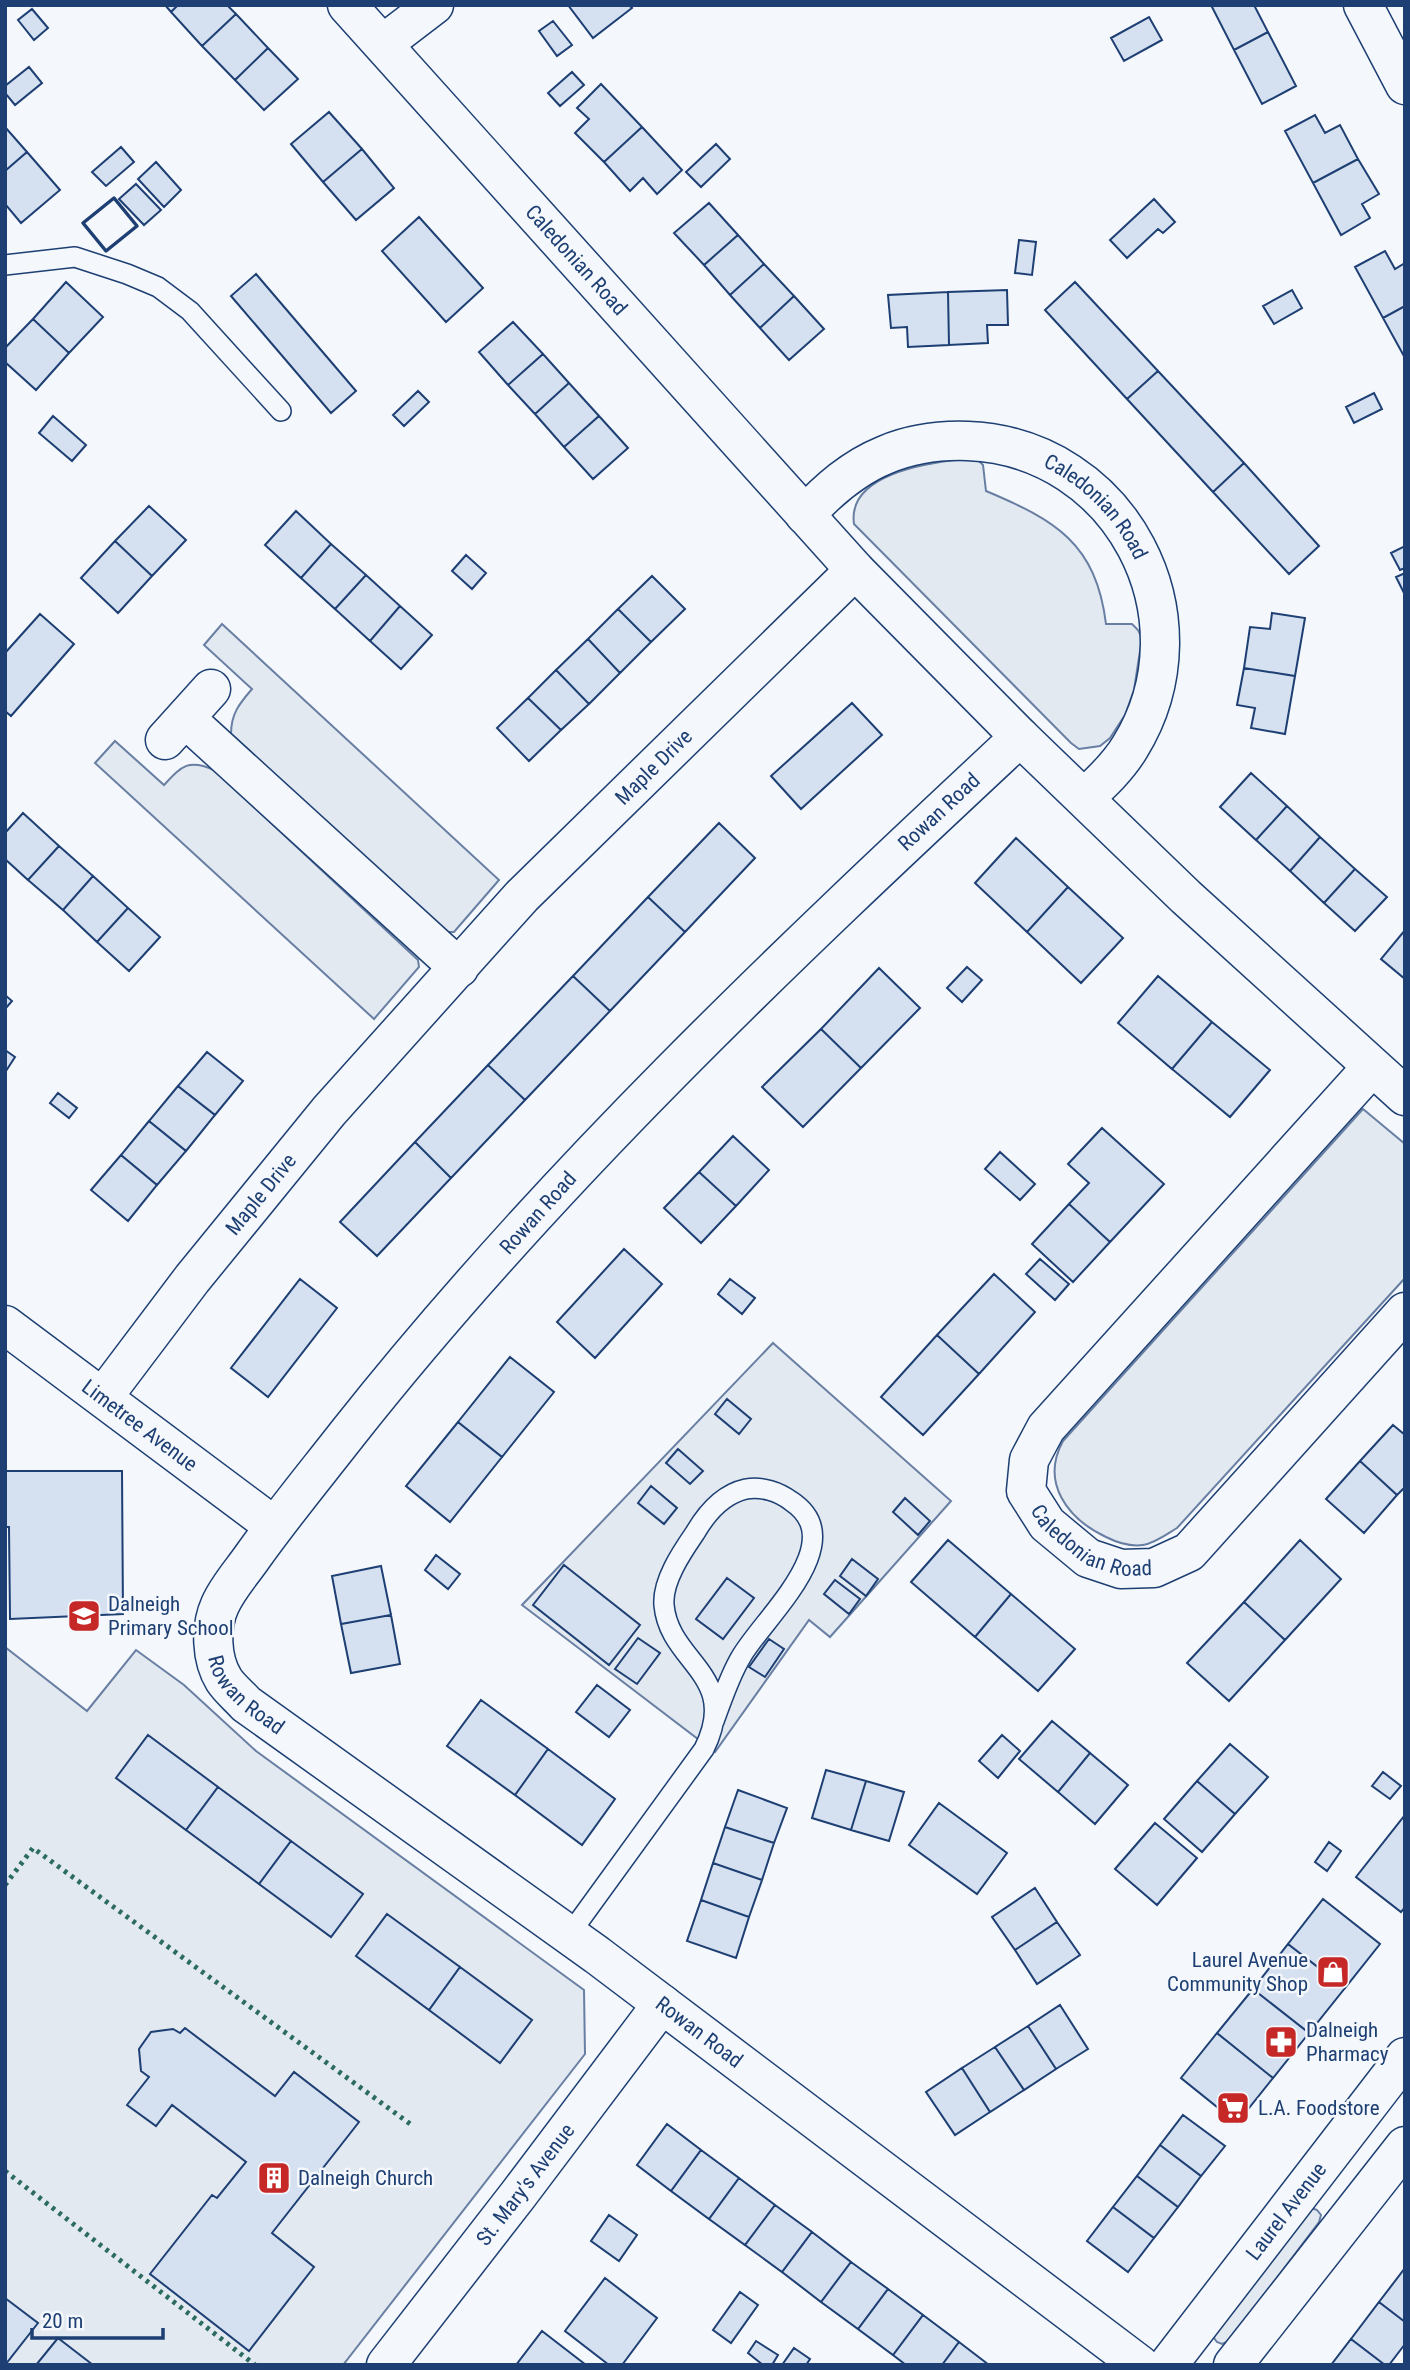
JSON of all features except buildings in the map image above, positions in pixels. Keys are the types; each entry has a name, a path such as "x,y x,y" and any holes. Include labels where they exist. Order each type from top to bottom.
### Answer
{"street":[{"name":"Caledonian Road","path":"347,5 855,570 1020,737 1186,897 1405,1096"},
{"path":"383,44 434,5"},
{"path":"1363,5 1405,85"},
{"name":"Caledonian Road","path":"805,514 855,470 885,455 917,445 951,441 984,442 1017,449 1049,461 1077,478 1103,500 1125,526 1142,555 1153,587 1159,620 1160,653 1155,687 1145,719 1129,748 1109,775 1084,798"},
{"name":"Maple Drive","path":"103,1397 192,1279 329,1111 522,896 855,570"},
{"path":"211,689 175,729 459,968"},
{"name":"Rowan Road","path":"1020,737 804,938 610,1135 512,1242 390,1380 274,1526 219,1606 213,1631 215,1652 223,1678 246,1704 569,1935 1140,2365"},
{"name":"Caledonian Road","path":"1371,1067 1046,1429 1029,1460 1026,1491 1046,1524 1088,1558 1121,1569 1154,1568 1189,1552 1405,1312"},
{"name":"Limetree Avenue","path":"5,1325 274,1526"},
{"name":"St. Mary's Avenue","path":"386,2365 662,2004"},
{"name":"Laurel Avenue","path":"1168,2365 1405,2057"},
{"path":"1233,2365 1405,2146"}],"lane":[{"path":"5,265 75,257 158,287 190,311 281,411"},
{"path":"569,1935 704,1749 713,1731 714,1721 715,1712 711,1690 700,1669 669,1627 663,1604 668,1582 705,1516 723,1500 746,1489 771,1490 794,1502 810,1520 814,1542 797,1581 741,1656 714,1721"}],"shaded area":[{"path":"963,459 979,461 983,465 986,491 1052,524 1068,538 1093,573 1106,624 1132,624 1142,638 1134,690 1125,715 1110,738 1100,746 1079,749 1071,743 854,524 855,507 863,493 876,483 911,468"},
{"path":"222,624 499,880 454,932 445,932 231,734 232,721 237,710 252,689 204,645"},
{"path":"115,741 164,785 186,766 205,766 214,770 418,960 419,967 374,1019 95,763"},
{"path":"1363,1109 1405,1144 1405,1278 1177,1528 1143,1545 1120,1543 1092,1529 1070,1510 1056,1485 1057,1456 1063,1441"},
{"path":"773,1343 951,1501 830,1637 809,1620 715,1752 522,1605"},
{"path":"5,1647 87,1711 136,1650 184,1685 256,1751 584,1990 585,2054 343,2365 5,2365"},
{"path":"1312,2208 1321,2215 1319,2222 1229,2341 1222,2344 1217,2342 1214,2338 1215,2331"}],"hedge":[{"path":"5,1885 33,1848 413,2126"},
{"path":"5,2171 255,2365"}],"wall":[{"path":"114,198 137,226 106,251 83,223 114,198"}],"place":[{"name":"Dalneigh Primary School","path":"84,1616"},
{"name":"Laurel Avenue Community Shop","path":"1333,1972"},
{"name":"Dalneigh Pharmacy","path":"1281,2042"},
{"name":"L.A. Foodstore","path":"1233,2108"},
{"name":"Dalneigh Church","path":"274,2178"}]}
